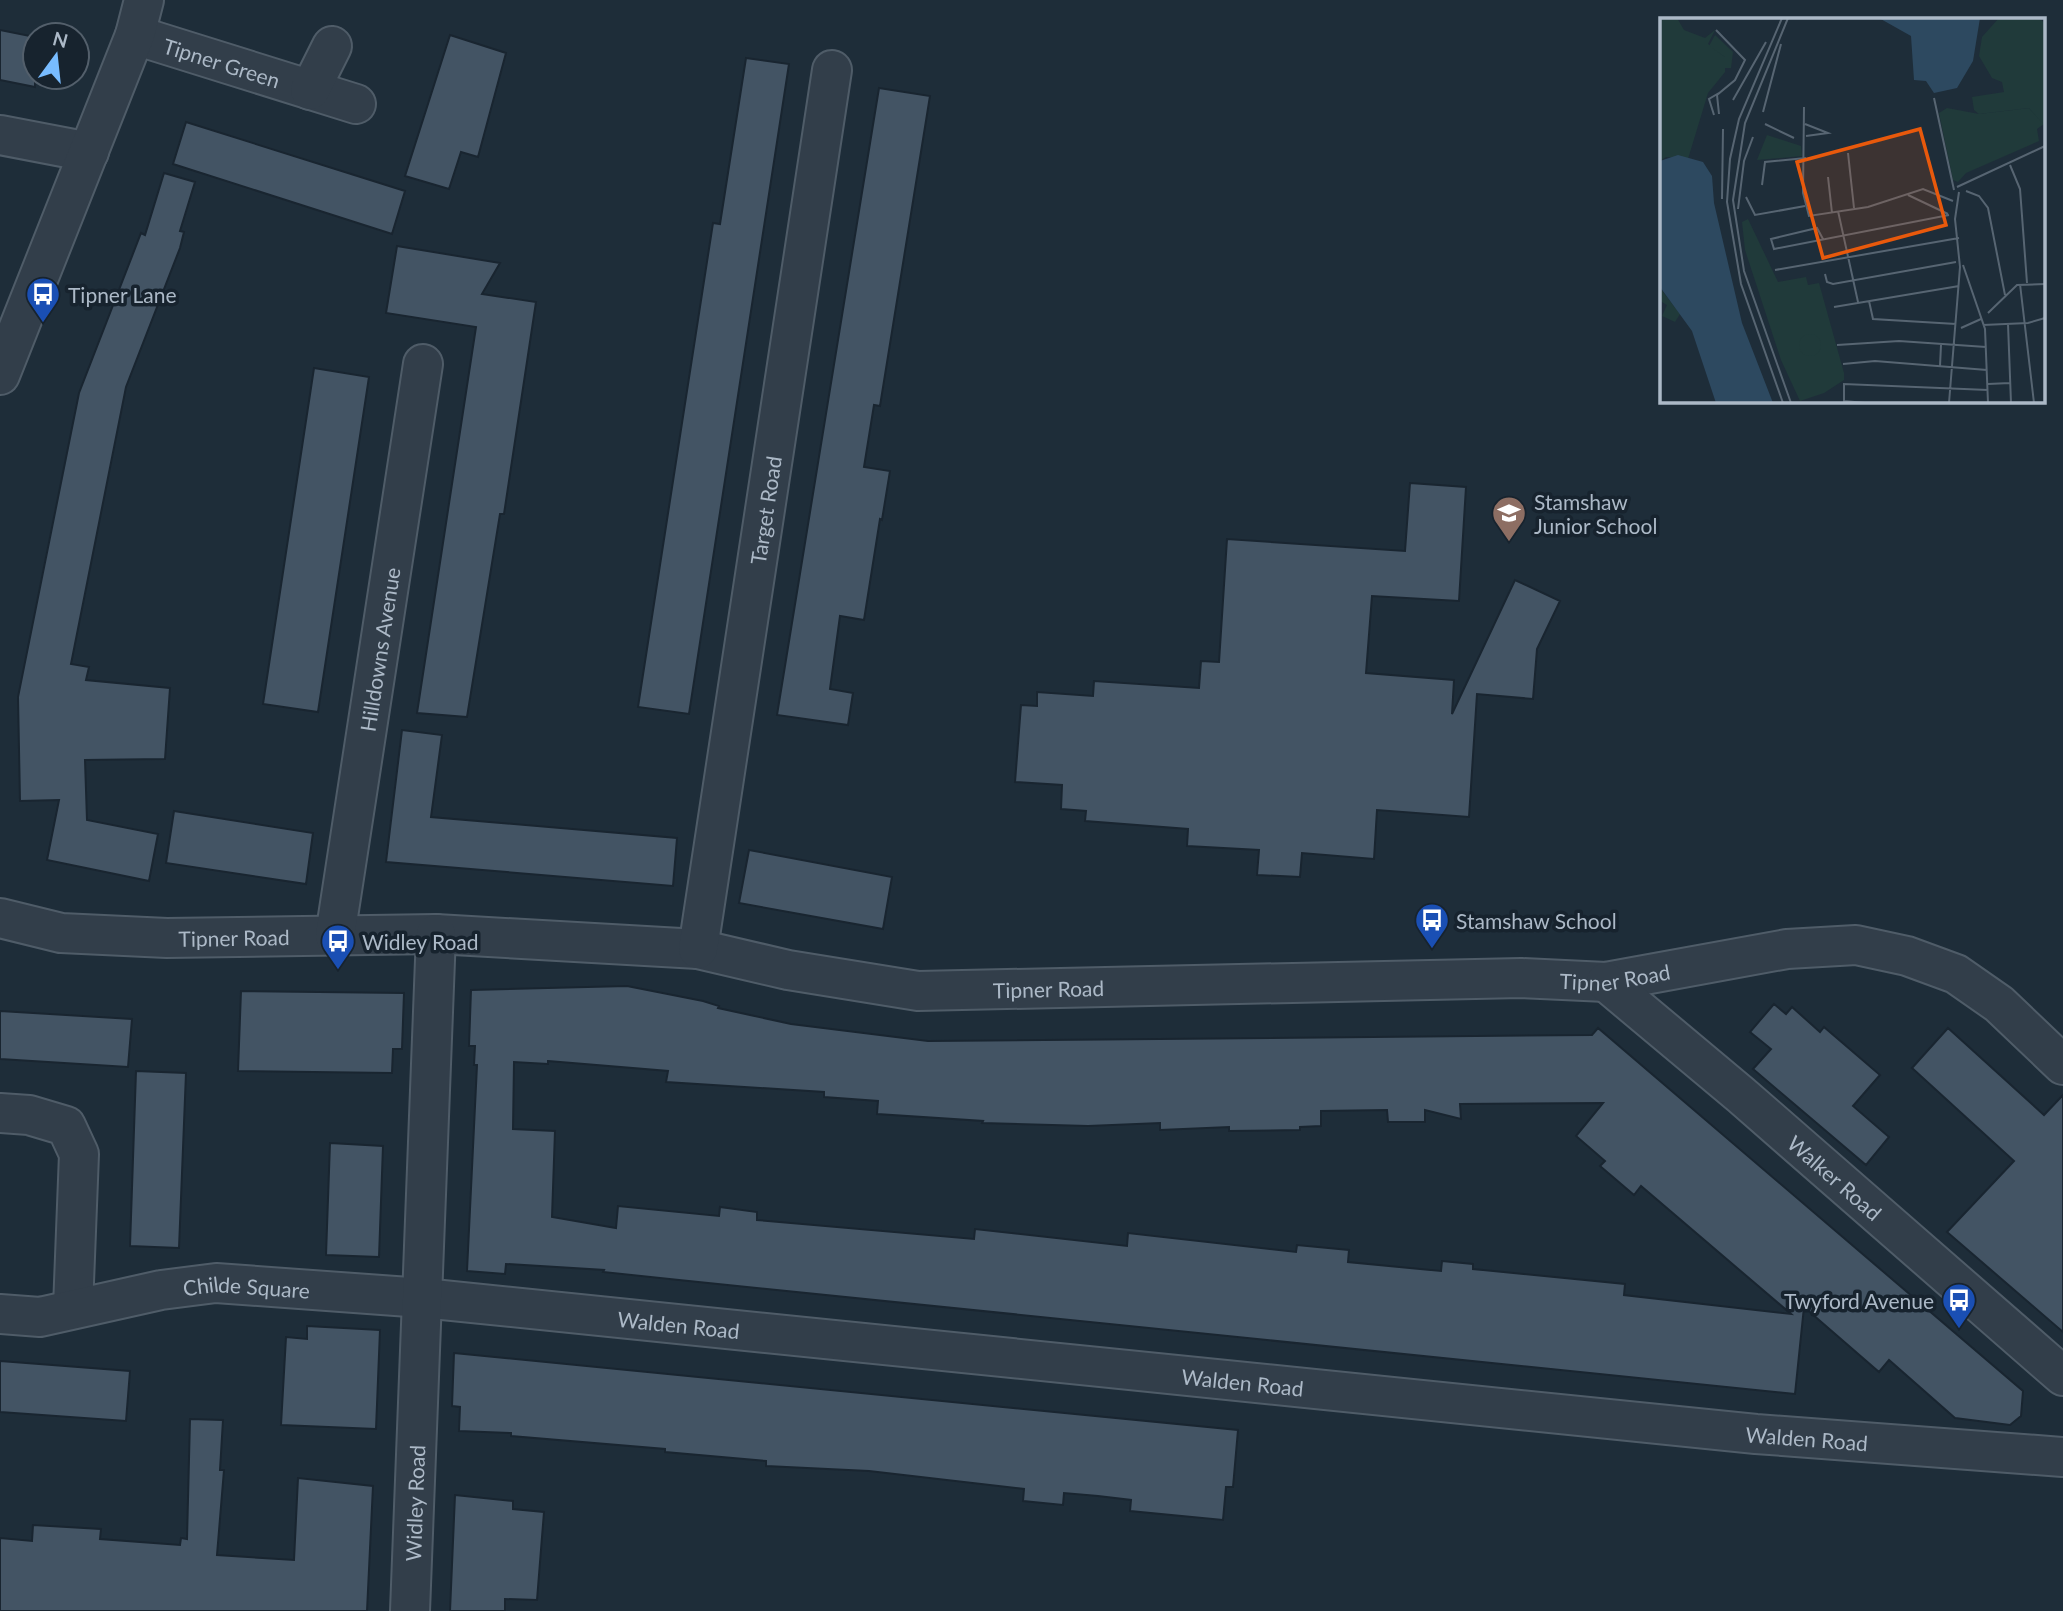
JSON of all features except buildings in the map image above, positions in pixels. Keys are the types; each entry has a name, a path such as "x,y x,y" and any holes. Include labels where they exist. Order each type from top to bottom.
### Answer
{"street":[{"name":"Tipner Green","path":"139,17 310,90 356,104"},
{"path":"0,374 89,152 139,17"},
{"path":"310,90 332,47"},
{"name":"Target Road","path":"698,949 832,70"},
{"path":"0,135 89,152"},
{"name":"Hilldowns Avenue","path":"335,936 423,363"},
{"name":"Tipner Road","path":"0,918 61,933 167,938 436,934 698,949 788,970 918,990 1521,978 1606,982 1787,949 1856,945 1907,956 1956,974 2000,1004 2063,1065"},
{"name":"Widley Road","path":"410,1611 436,934"},
{"name":"Walker Road","path":"1606,982 1741,1095 2063,1376"},
{"path":"0,1113 29,1115 66,1125 79,1154 73,1308"},
{"name":"Childe Square","path":"0,1314 40,1317 73,1308 216,1283 423,1298"},
{"name":"Walden Road","path":"423,1298 1756,1434 2063,1457"}],"place":[{"name":"Tipner Lane","path":"43,324"},
{"name":"Stamshaw Junior School","path":"1509,543"},
{"name":"Stamshaw School","path":"1432,950"},
{"name":"Widley Road","path":"338,971"},
{"name":"Twyford Avenue","path":"1959,1330"}]}
